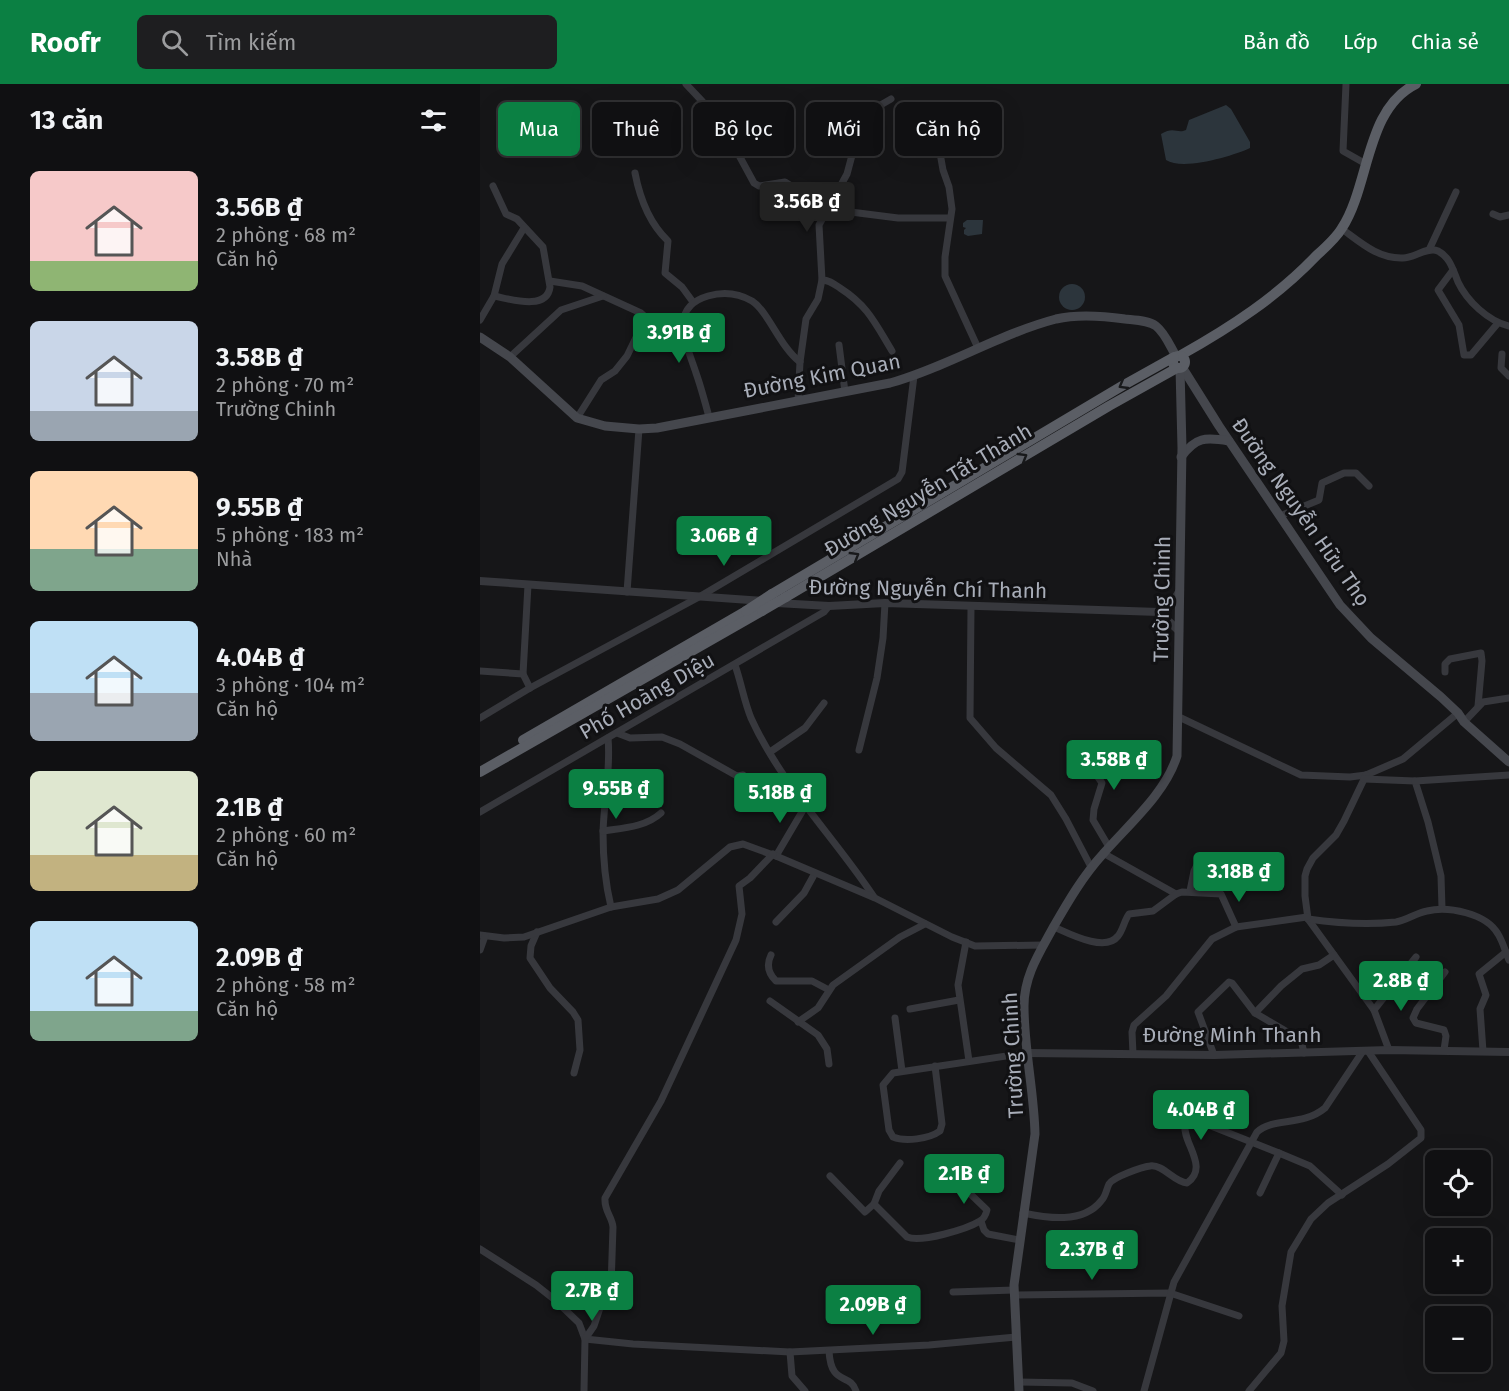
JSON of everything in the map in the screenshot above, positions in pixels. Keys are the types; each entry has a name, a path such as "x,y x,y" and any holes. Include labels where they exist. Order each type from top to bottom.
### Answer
{"highway":[{"path":"1178,362 1279,292 1342,229 1386,112 1402,92 1416,84"},
{"name":"Đường Nguyễn Tất Thành","path":"480,764 746,611 1122,386 1178,362"},
{"name":"Đường Nguyễn Tất Thành","path":"480,772 786,597 1178,362"}],"main road":[{"name":"Đường Kim Quan","path":"480,337 510,357 577,418 605,426 639,429 657,428 890,383 914,376 978,348 1057,319 1123,318 1154,324 1165,337 1178,362"},
{"name":"Đường Nguyễn Hữu Thọ","path":"1178,362 1340,605 1371,638 1458,712 1464,722 1509,762"},
{"name":"Trường Chinh","path":"1019,1387 1014,1292 1019,1240 1035,1134 1035,1116 1026,1053 1024,1005 1027,981 1034,960 1073,892 1091,867 1158,792 1174,767 1177,756 1181,457 1178,362"},
{"path":"1181,457 1190,445 1204,439 1229,441"}],"street":[{"path":"686,84 729,135 754,183 759,186 785,182 827,209 898,218 950,218"},
{"path":"1346,84 1343,151 1366,164"},
{"path":"798,401 806,319 818,300 822,280 819,225 847,174 862,118 891,99"},
{"path":"941,156 952,208 945,257 945,276 978,348"},
{"path":"635,173 645,209 656,230 668,241 664,273 682,287 693,302"},
{"path":"493,186 504,212 516,219 545,251 550,281 550,292 544,298 537,300 527,301 494,296"},
{"path":"1429,250 1456,192"},
{"path":"1493,214 1500,217 1509,215"},
{"path":"480,320 494,296 502,264 524,228"},
{"path":"1342,229 1365,246 1391,257 1411,257 1429,250 1440,252 1451,264 1458,283 1471,301 1498,323 1509,326"},
{"path":"1453,270 1438,290 1459,325 1464,355 1471,355 1498,323"},
{"path":"822,280 828,280 856,298 865,307 892,351"},
{"path":"550,281 576,284 641,313 651,322 663,324 683,319"},
{"path":"709,417 695,370 687,352 683,319 686,309 693,302 720,293 734,294 754,303 786,348 800,362"},
{"path":"510,357 561,310 603,296"},
{"path":"577,418 602,380 627,356 646,317"},
{"path":"839,345 845,392"},
{"path":"1502,354 1502,368 1509,376"},
{"path":"480,718 530,688 699,597 898,479 902,472 914,376"},
{"path":"627,592 639,429"},
{"path":"1280,516 1317,502 1321,496 1322,483 1344,472 1356,473 1369,486"},
{"name":"Đường Nguyễn Chí Thanh","path":"480,581 829,606 885,603 1159,612"},
{"path":"528,585 523,674 530,688"},
{"path":"1179,631 1159,612 1173,602 1180,589"},
{"path":"859,750 878,678 885,603"},
{"name":"Phố Hoàng Diệu","path":"480,812 735,665 824,612 829,606"},
{"path":"971,607 970,718 996,748 1051,795 1091,867"},
{"path":"1444,672 1445,664 1450,659 1481,653 1478,706"},
{"path":"735,665 751,717 770,752 875,898"},
{"path":"480,671 523,674"},
{"path":"1464,722 1478,706 1487,700 1509,698"},
{"path":"770,752 805,728 824,703"},
{"path":"1389,1050 1374,1010 1308,918 1305,876 1313,858 1336,835 1365,777 1403,759 1458,712"},
{"path":"1179,717 1301,775 1415,781 1509,775"},
{"path":"617,733 630,738 662,736 737,776 743,775"},
{"path":"608,738 610,752 603,831 606,886 611,907"},
{"path":"1080,751 1102,783 1093,820 1106,850 1176,894"},
{"path":"1415,781 1442,876 1442,908"},
{"path":"585,1339 594,1326 604,1296 612,1282 613,1222 604,1206 605,1198 661,1101 736,940 742,914 739,886 774,855 806,805"},
{"path":"603,831 646,823 661,813"},
{"path":"480,951 482,936 517,938 611,907 658,899 678,890 730,847 742,844 774,855 875,898 925,924 975,946 1043,945"},
{"path":"1190,891 1194,871 1200,859"},
{"path":"776,922 804,893 815,873"},
{"path":"1054,927 1091,942 1109,942 1119,935 1129,915 1153,911 1176,894 1190,891 1221,894 1236,927"},
{"path":"1132,1054 1134,1025 1166,996 1208,943 1236,927 1308,918 1327,922 1393,922 1424,911 1442,908 1481,919 1498,934 1509,960"},
{"path":"798,1022 818,1008 829,990 900,937 925,924"},
{"path":"537,932 531,946 530,958 550,988 578,1020 579,1050 574,1073"},
{"path":"966,942 958,985 969,1061"},
{"path":"1483,1051 1480,1009 1486,995 1479,975 1506,952"},
{"path":"771,955 768,969 776,981 812,981 829,990"},
{"path":"1254,1013 1302,969 1319,965 1334,955"},
{"path":"1374,1010 1416,957"},
{"path":"1444,1050 1446,1032 1416,1023 1413,1018 1417,1009 1445,972"},
{"path":"1214,1055 1198,1015 1199,1009 1227,982 1230,982 1254,1013 1301,1040 1304,1053"},
{"path":"910,1009 960,1000"},
{"path":"770,1001 823,1042 827,1049 829,1064"},
{"path":"895,1018 902,1071"},
{"name":"Đường Minh Thanh","path":"1026,1053 1214,1055 1389,1050 1509,1052"},
{"path":"1144,1391 1170,1293 1180,1270 1251,1142 1262,1127 1310,1118 1325,1108 1365,1051 1421,1130 1422,1135 1399,1156 1325,1206 1311,1219 1293,1247 1282,1306 1283,1348 1249,1391"},
{"path":"935,1066 942,1124 940,1131 929,1136 898,1139 890,1133 883,1085 893,1072 902,1071 935,1066 969,1061 1026,1053"},
{"path":"1023,1213 1054,1218 1088,1211 1102,1200 1108,1185 1115,1178 1151,1166 1158,1167 1187,1183 1195,1173 1197,1163 1185,1132 1185,1124 1190,1119 1310,1166 1342,1195"},
{"path":"1260,1193 1279,1153"},
{"path":"830,1176 864,1212 874,1204 879,1191 900,1163"},
{"path":"874,1204 907,1237 913,1239 944,1234 981,1221 987,1214 987,1210 960,1184 952,1182"},
{"path":"981,1221 988,1234 1019,1240"},
{"path":"480,1249 536,1285 579,1323 585,1339 584,1391"},
{"path":"953,1292 1170,1293 1239,1316"},
{"path":"585,1339 633,1344 790,1352 1017,1337"},
{"path":"829,1351 835,1373 853,1383 856,1391"},
{"path":"790,1352 792,1376 804,1391"},
{"path":"1019,1387 1072,1383 1093,1391"}],"shaded area":[{"path":"1226,105 1231,109 1250,142 1250,148 1232,155 1196,163 1174,163 1166,160 1161,134 1172,130 1186,130 1189,120"},
{"path":"967,220 983,220 982,234 968,236 964,234 966,228 963,227 963,223"},
{"path":"1072,284 1081,288 1085,297 1081,306 1072,310 1063,306 1059,297 1063,288"}]}
